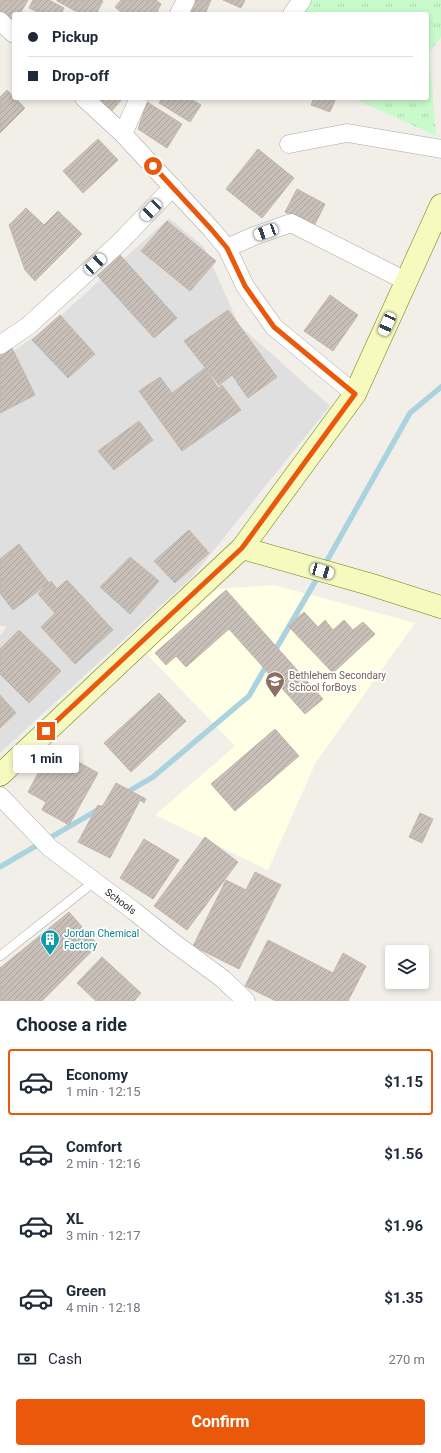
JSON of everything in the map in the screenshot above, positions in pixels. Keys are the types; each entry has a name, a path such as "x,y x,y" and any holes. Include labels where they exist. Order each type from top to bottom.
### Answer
{"street":[{"path":"293,12 302,0"},
{"path":"0,21 12,32"},
{"path":"86,100 123,134 173,187 227,248 245,286 274,327 355,394"},
{"path":"123,134 138,100"},
{"path":"289,144 347,133 441,149"},
{"path":"0,345 28,326 118,244 173,187"},
{"path":"0,775 242,548 355,394 441,205"},
{"path":"227,248 254,236 291,223 406,281"},
{"path":"242,548 369,584 441,608"},
{"name":"Schools","path":"0,796 50,848 134,910 170,940 223,979 246,1001"}],"lane":[{"path":"0,956 95,881"}],"shaded area":[{"path":"169,218 204,247 239,325 330,406 193,576 0,753 0,636 7,626 0,626 0,360 47,328"},
{"name":"Bethlehem Secondary School forBoys","path":"274,585 415,623 316,762 268,870 155,815 235,746 143,650 217,589"}],"green space":[{"path":"308,0 441,0 441,37 429,53 429,12 299,12"},
{"path":"429,53 436,136 357,100 429,100"}],"building":[{"path":"0,0 28,0 21,12 12,12 12,23 0,17"},
{"path":"33,0 49,0 64,8 62,12 37,12 29,8"},
{"path":"121,0 156,0 161,4 157,12 121,12 115,7"},
{"path":"189,0 211,0 206,12 184,12"},
{"path":"223,0 245,0 241,8"},
{"path":"57,1 103,1 97,12 77,12"},
{"path":"7,90 12,95 12,100 17,100 25,108 0,133 0,97"},
{"path":"94,100 121,100 109,114"},
{"path":"161,100 192,100 201,105 190,122 159,103"},
{"path":"313,100 335,100 330,112 311,105"},
{"path":"147,102 182,124 167,148 138,129"},
{"path":"98,139 118,160 83,193 63,171"},
{"path":"258,149 294,178 262,218 226,189"},
{"path":"297,189 325,204 314,226 285,212"},
{"path":"26,208 44,225 58,211 82,234 35,281 25,270 9,225"},
{"path":"167,221 216,261 190,291 141,251"},
{"path":"120,255 177,318 154,338 97,275"},
{"path":"330,295 358,315 333,351 304,331"},
{"path":"228,310 277,377 248,398 232,375 219,385 184,341"},
{"path":"60,315 95,354 68,378 32,340"},
{"path":"12,348 35,395 0,413 0,355"},
{"path":"205,368 218,388 222,385 241,410 182,451 139,391 160,377 172,393"},
{"path":"139,421 153,440 114,470 98,451"},
{"path":"189,530 209,553 175,583 154,561"},
{"path":"19,544 49,583 13,610 0,593 0,559"},
{"path":"130,557 159,581 130,614 100,587"},
{"path":"67,580 113,630 75,664 41,627 55,613 38,594 51,581 57,589"},
{"path":"226,590 323,699 305,714 229,629 186,667 176,656 166,665 155,653"},
{"path":"304,612 318,627 325,620 333,630 344,620 353,630 363,622 375,634 333,673 288,626"},
{"path":"19,630 61,671 29,703 0,674 0,649"},
{"path":"159,693 186,721 131,772 104,743"},
{"path":"0,695 16,713 0,728"},
{"path":"275,729 299,756 235,811 211,784"},
{"path":"52,747 98,773 69,825 42,810 46,802 28,792"},
{"path":"116,783 146,799 144,803 140,800 110,858 78,842 98,805 102,807"},
{"path":"420,813 433,819 422,843 409,837"},
{"path":"205,837 238,862 187,930 154,906"},
{"path":"144,839 179,860 153,899 120,878"},
{"path":"255,872 281,885 239,969 193,946 226,880 246,890"},
{"name":"Jordan Chemical Factory","path":"69,912 98,945 42,1001 0,1001 0,968"},
{"path":"268,940 333,973 343,953 366,966 348,1001 276,1001 245,986"},
{"path":"102,957 141,993 134,1001 96,1001 77,983"}],"waterway":[{"path":"324,566 410,413 441,387"},
{"path":"273,654 319,575"},
{"path":"124,794 153,777 249,696 268,663"},
{"path":"0,867 101,808"}],"place":[{"name":"Bethlehem Secondary School forBoys","path":"275,698"},
{"name":"Jordan Chemical Factory","path":"50,956"}],"route":[{"path":"46,731 242,548 355,394 274,327 245,286 227,248 153,166"}]}
